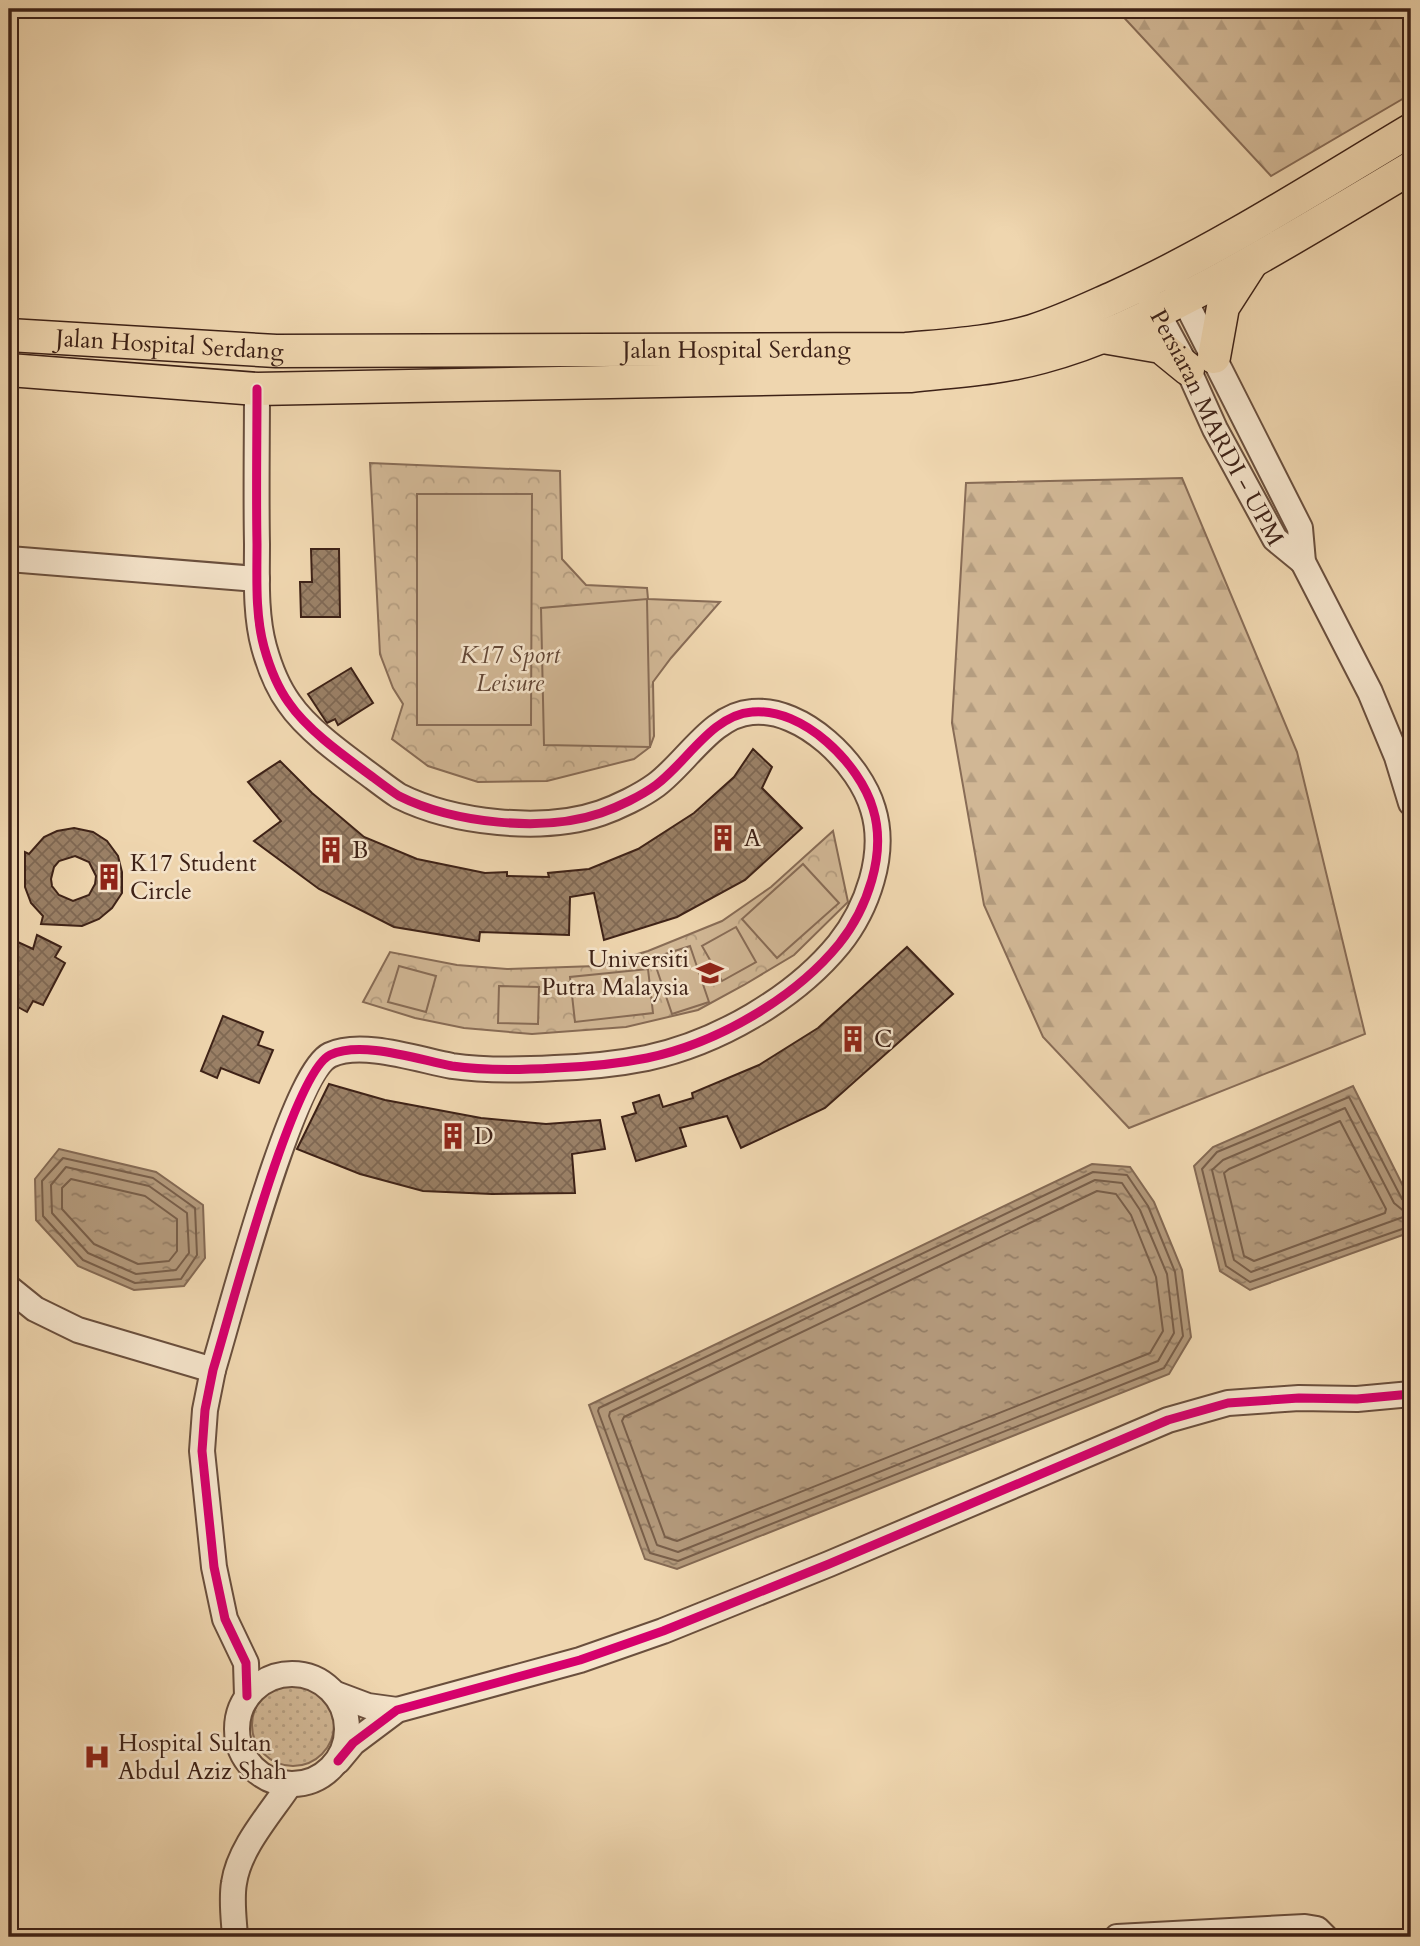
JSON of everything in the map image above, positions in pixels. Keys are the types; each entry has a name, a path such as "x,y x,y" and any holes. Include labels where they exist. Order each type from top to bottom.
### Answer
{"main road":[{"name":"Jalan Hospital Serdang","path":"9,335 276,351 906,349 993,341 1070,317 1156,278 1411,131"},
{"name":"Jalan Hospital Serdang","path":"9,370 257,389 910,376 997,367 1040,358 1103,337 1171,306 1251,263 1411,168"},
{"path":"1103,337 1161,347 1201,363 1223,307 1251,263"}],"street":[{"name":"Persiaran MARDI - UPM","path":"1156,278 1201,363 1215,429 1275,539 1303,562 1370,692 1397,757 1411,803"},
{"path":"247,1696 246,1663 225,1619 214,1567 202,1451 205,1410 213,1370 283,1138 312,1074 326,1056 351,1049 457,1066 518,1070 582,1067 650,1058 696,1042 743,1022 783,996 820,966 844,937 864,905 872,877 877,840 875,814 864,785 847,762 823,737 797,722 755,711 729,718 654,786 601,813 566,821 530,824 456,816 398,795 336,750 289,704 264,645 257,579 257,389"},
{"path":"9,559 257,579"},
{"path":"9,1288 35,1309 78,1330 213,1370"},
{"path":"397,1710 368,1706 337,1694 308,1675 290,1673 274,1676 258,1685 247,1696 236,1725 237,1740 244,1757 256,1771 281,1783 308,1782 325,1774 353,1743 397,1710 580,1660 663,1631 1168,1420 1228,1403 1299,1398 1407,1398"},
{"path":"246,1663 259,1672 274,1676"},
{"path":"337,1694 349,1726 346,1745 338,1761"},
{"path":"235,1937 234,1884 238,1864 245,1847 273,1810 281,1783"},
{"path":"1117,1937 1305,1927 1317,1929 1325,1937"}],"green space":[{"path":"1116,9 1411,9 1411,94 1271,176"},
{"name":"K17 Sport Leisure","path":"370,463 560,471 562,559 586,585 647,588 648,599 720,602 653,682 654,736 650,747 634,759 547,781 478,782 428,766 392,739 403,704 393,688 380,654"},
{"path":"1182,478 1297,752 1365,1034 1129,1128 1043,1037 984,905 952,723 966,483"},
{"path":"417,494 532,494 531,725 417,725"},
{"path":"647,599 650,747 544,745 541,608"},
{"path":"833,831 848,902 794,955 698,1010 626,1027 532,1034 464,1028 415,1018 363,1002 390,952 457,965 507,969 596,966 648,951 722,921 771,887"},
{"path":"803,864 839,903 777,958 742,919"},
{"path":"736,927 756,962 722,981 702,946"},
{"path":"690,946 709,1002 672,1014 653,958"},
{"path":"399,966 436,976 426,1012 388,1002"},
{"path":"648,969 653,1013 575,1022 570,977"},
{"path":"499,986 539,987 538,1024 498,1023"},
{"path":"293,1684 309,1687 322,1696 331,1709 334,1725 331,1741 322,1754 309,1763 293,1766 277,1763 264,1754 255,1741 252,1725 255,1709 264,1696 277,1687"}],"water":[{"path":"1353,1086 1411,1202 1411,1232 1250,1290 1220,1271 1194,1166 1213,1147"},
{"path":"59,1149 156,1172 203,1205 205,1258 184,1286 134,1290 78,1266 36,1220 35,1179"},
{"path":"1092,1164 1130,1167 1154,1202 1182,1270 1191,1337 1169,1374 677,1569 645,1559 589,1405"}],"building":[{"path":"311,549 339,549 340,617 301,617 300,582 312,582"},
{"path":"351,668 373,703 338,725 335,719 327,723 308,694"},
{"path":"753,749 772,767 762,788 802,828 745,880 677,917 604,940 594,893 570,897 569,935 480,932 479,941 394,927 319,889 254,841 281,821 248,782 280,761 312,793 364,837 417,859 485,873 507,872 507,876 549,877 548,873 589,869 638,849 694,813 734,777"},
{"name":"K17 Student Circle","path":"74,828 93,832 107,841 118,856 122,872 122,893 112,908 99,919 82,926 41,924 43,916 31,903 25,887 25,852 29,854 44,837","holes":["75,856 89,862 96,876 89,895 73,901 59,895 52,886 51,879 54,867 59,861"]},
{"path":"37,935 61,947 55,957 65,963 43,1005 33,1001 27,1012 9,1002 9,959 18,942 33,949"},
{"name":"C","path":"907,947 953,994 825,1108 741,1148 727,1116 680,1128 686,1146 636,1161 622,1117 636,1113 633,1103 659,1095 663,1107 693,1098 692,1093 759,1065 818,1028"},
{"path":"223,1016 263,1032 258,1045 273,1050 259,1083 221,1068 217,1078 201,1071"},
{"name":"D","path":"329,1084 385,1100 481,1118 546,1124 600,1120 605,1149 572,1154 575,1193 423,1191 360,1174 297,1149"}],"cycle path":[{"path":"247,1696 246,1663 225,1619 214,1567 202,1451 205,1410 213,1370 263,1200 298,1104 315,1072 330,1055 343,1051 374,1050 452,1066 516,1070 624,1062 700,1042 727,1030 777,1000 800,983 839,944 866,898 878,844 873,809 856,774 827,742 809,729 791,719 771,713 752,712 724,721 650,789 615,808 578,819 526,824 471,819 421,805 386,787 328,744 306,724 281,690 266,654 257,596 257,389"},
{"path":"338,1761 353,1743 397,1710 580,1660 663,1631 829,1564 1168,1420 1228,1403 1299,1398 1357,1399 1411,1394"}],"place":[{"name":"A","path":"723,838"},
{"name":"B","path":"331,850"},
{"name":"K17 Student Circle","path":"109,877"},
{"name":"Universiti Putra Malaysia","path":"710,973"},
{"name":"C","path":"853,1039"},
{"name":"D","path":"453,1136"},
{"name":"Hospital Sultan Abdul Aziz Shah","path":"97,1757"}]}
